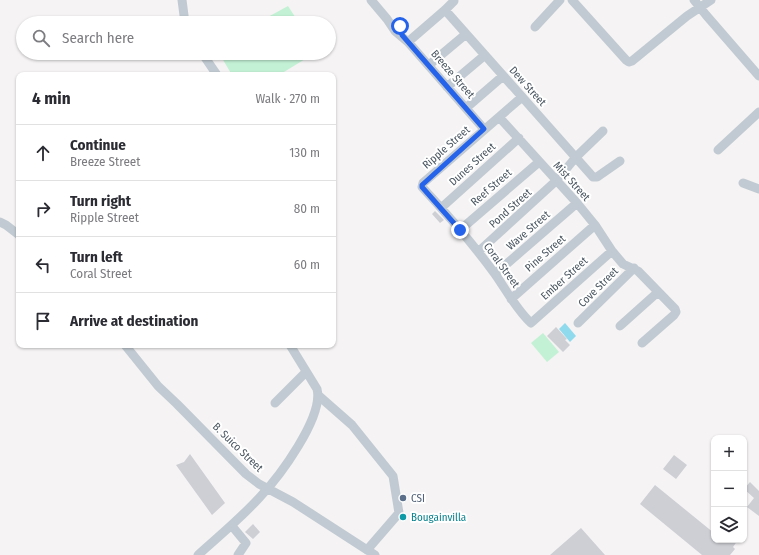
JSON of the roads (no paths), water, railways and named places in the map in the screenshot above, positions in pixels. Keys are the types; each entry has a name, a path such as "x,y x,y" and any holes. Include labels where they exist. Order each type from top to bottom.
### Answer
{"street":[{"path":"182,0 184,16"},
{"name":"Breeze Street","path":"371,0 387,19 400,26 405,39 484,129"},
{"path":"535,27 560,0"},
{"path":"572,0 629,62 687,16 697,4 711,0"},
{"path":"405,39 445,10 454,1"},
{"path":"697,4 759,76"},
{"name":"Dew Street","path":"445,10 593,177 597,178 620,161"},
{"path":"429,65 466,34"},
{"path":"447,87 485,55"},
{"path":"207,60 215,72"},
{"path":"466,108 503,76"},
{"name":"Ripple Street","path":"422,185 522,97"},
{"path":"718,150 759,112"},
{"name":"Mist Street","path":"499,117 577,203 623,264 634,268"},
{"name":"Pond Street","path":"478,252 557,180 576,157 603,131"},
{"name":"Dunes Street","path":"442,208 519,138"},
{"name":"Reef Street","path":"460,230 539,162"},
{"path":"743,183 759,189"},
{"name":"Coral Street","path":"422,185 422,187 442,208 478,252 495,274 515,305 531,323"},
{"name":"Wave Street","path":"495,274 577,203"},
{"path":"0,222 16,233"},
{"name":"Pine Street","path":"511,299 595,225"},
{"name":"Ember Street","path":"531,323 612,251"},
{"path":"634,268 676,312 642,343"},
{"name":"Cove Street","path":"578,323 634,268"},
{"path":"620,326 658,292"},
{"name":"B. Suico Street","path":"127,348 158,386 246,474 267,489 293,502 366,551"},
{"path":"198,555 232,526 267,489 288,461 313,420 319,396 317,389 292,348"},
{"path":"276,403 306,372"},
{"path":"319,396 352,425 393,476 399,514 366,551"},
{"path":"232,526 246,543 238,555"}],"water":[{"path":"565,323 576,336 570,342 559,329"}],"place":[{"name":"CSI","path":"403,498"},
{"name":"Bougainvilla","path":"403,517"}]}
